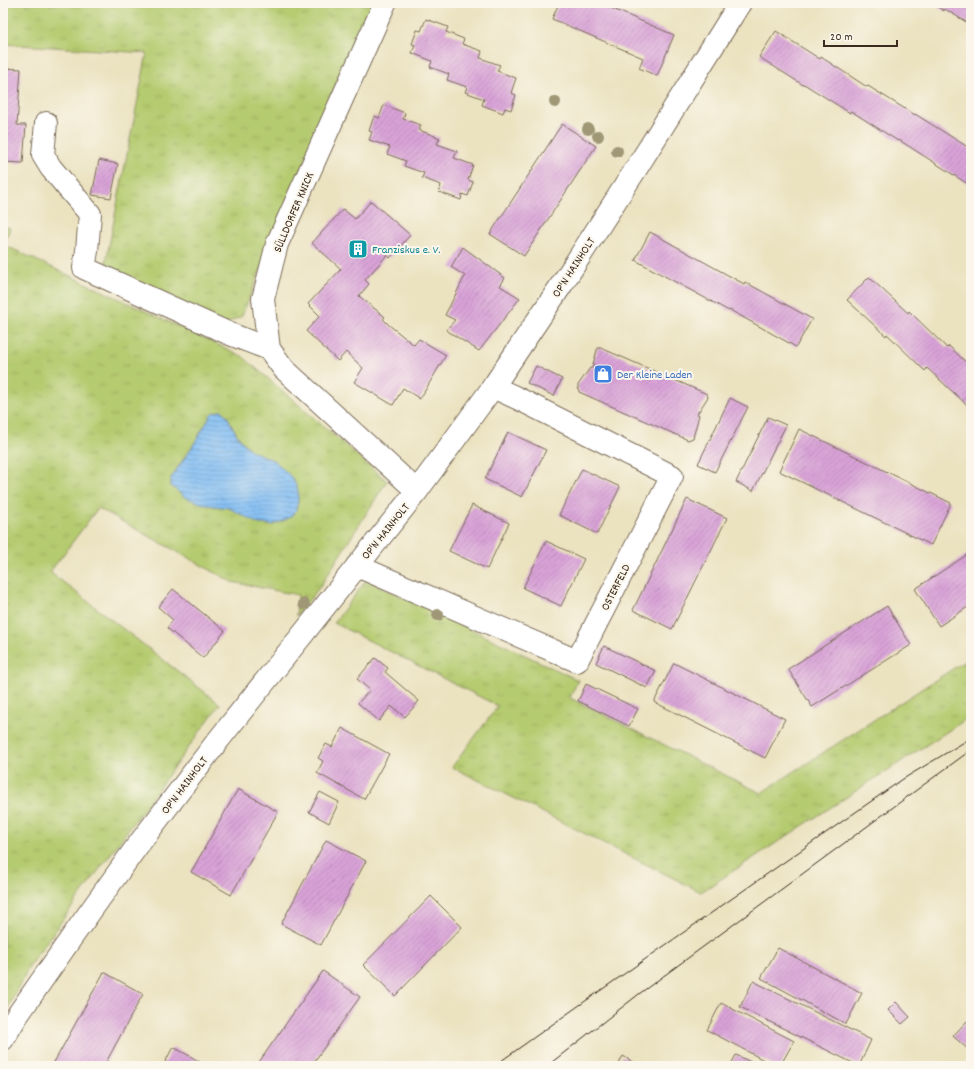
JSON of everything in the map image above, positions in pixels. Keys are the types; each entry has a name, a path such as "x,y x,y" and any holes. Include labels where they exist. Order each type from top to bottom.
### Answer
{"street":[{"name":"SÜLLDORFER KNICK","path":"269,349 263,299 277,244 385,3"},
{"name":"OP'N HAINHOLT","path":"3,1039 17,1016 67,944 135,849 216,742 417,491 493,388 630,178 740,3"},
{"path":"46,123 43,155 51,168 90,214 84,268 230,334 269,349 284,369 417,491"},
{"name":"OSTERFELD","path":"357,566 577,661 672,476 517,398 493,388"}],"green space":[{"path":"3,3 375,3 338,79 242,316 223,325 105,266 147,53 3,44"},
{"path":"3,225 10,228 4,245 242,356 387,481 319,588 296,616 298,595 232,582 98,508 50,572 220,704 31,963 3,1017","holes":["227,416 237,435 252,451 275,461 293,479 296,510 289,518 273,525 260,524 229,508 207,505 176,470 194,444 204,426"]},
{"path":"366,580 578,680 570,698 761,793 971,657 971,716 701,892 452,767 498,706 334,623"}],"water":[{"path":"222,410 244,444 252,451 275,461 293,479 298,490 298,501 296,510 289,518 273,525 259,524 229,508 207,505 186,498 171,486 171,478 194,444 212,413"}],"building":[{"path":"559,3 599,3 674,35 657,76 639,68 643,58 552,19"},
{"path":"932,3 971,3 971,25 945,9 944,11"},
{"path":"426,19 448,27 446,32 464,39 462,44 482,51 480,58 500,65 497,71 516,78 511,93 516,95 511,110 505,108 503,113 482,105 484,99 465,92 467,87 447,80 449,74 430,67 432,61 412,53 415,45 412,44 417,30 421,31"},
{"path":"776,31 971,149 971,186 899,140 898,141 851,111 850,113 759,57"},
{"path":"3,68 21,69 17,125 26,125 23,163 3,162"},
{"path":"384,105 405,113 403,119 421,125 419,130 440,138 437,144 457,151 454,158 473,165 468,180 473,182 468,196 462,194 461,200 439,192 441,185 422,178 424,173 404,166 406,161 387,154 390,147 369,140 372,132 369,131 374,116 379,118"},
{"path":"562,124 596,146 524,256 490,234"},
{"path":"99,160 118,164 111,198 92,195"},
{"path":"371,201 410,235 390,258 387,255 365,280 369,284 359,296 385,317 383,319 389,325 414,345 419,339 446,355 420,399 403,388 393,405 354,382 363,368 346,352 338,361 306,331 320,316 308,304 341,269 312,243 343,209 355,219"},
{"path":"650,232 744,284 745,282 812,319 796,347 635,260"},
{"name":"Franziskus e. V.","path":"463,247 505,278 500,286 520,298 479,351 446,330 455,320 445,315 465,276 451,267"},
{"path":"869,277 908,313 909,311 947,348 949,346 971,367 971,406 968,404 967,405 927,368 925,371 887,334 886,336 847,300"},
{"path":"598,348 707,394 708,397 697,414 699,415 693,438 688,440 579,392 578,385 590,368 592,368"},
{"path":"536,366 562,379 554,396 527,383"},
{"path":"730,398 748,407 715,472 698,464"},
{"path":"768,417 786,425 753,491 736,482"},
{"path":"799,429 951,503 931,545 779,471"},
{"path":"508,432 546,450 522,497 485,479"},
{"path":"582,469 620,487 597,534 559,515"},
{"path":"687,499 727,518 672,629 633,610"},
{"path":"472,505 509,523 487,569 449,551"},
{"path":"546,541 584,559 561,606 523,588"},
{"path":"971,552 971,605 939,626 915,589"},
{"path":"173,589 225,631 203,658 167,628 173,620 158,607"},
{"path":"887,606 911,645 812,707 788,669"},
{"path":"604,646 656,671 647,688 596,663"},
{"path":"375,658 388,668 385,672 419,701 405,717 391,706 379,721 358,703 370,690 357,679"},
{"path":"674,663 785,719 765,758 654,702"},
{"path":"586,684 638,709 629,726 578,701"},
{"path":"342,728 389,754 364,799 317,773 323,761 318,758 326,744 332,747"},
{"path":"238,789 278,812 231,895 191,872"},
{"path":"320,792 339,802 329,823 309,812"},
{"path":"326,840 366,861 321,945 281,924"},
{"path":"431,896 462,927 395,996 363,965"},
{"path":"778,948 862,993 846,1024 761,978"},
{"path":"323,971 360,997 311,1066 257,1065"},
{"path":"104,972 143,994 104,1066 52,1066"},
{"path":"753,981 871,1040 859,1066 740,1007"},
{"path":"896,1002 910,1017 902,1024 888,1010"},
{"path":"721,1003 794,1041 780,1066 775,1066 707,1030"},
{"path":"967,1021 970,1024 971,1022 971,1052 953,1036"},
{"path":"173,1047 190,1056 207,1066 163,1066"},
{"path":"736,1055 755,1064 754,1066 730,1066"},
{"path":"623,1056 640,1066 618,1066"}],"tram line":[{"path":"494,1066 903,779 971,738"},
{"path":"547,1066 639,994 971,750"}],"place":[{"name":"Franziskus e. V.","path":"358,249"},
{"name":"Der Kleine Laden","path":"603,374"}]}
